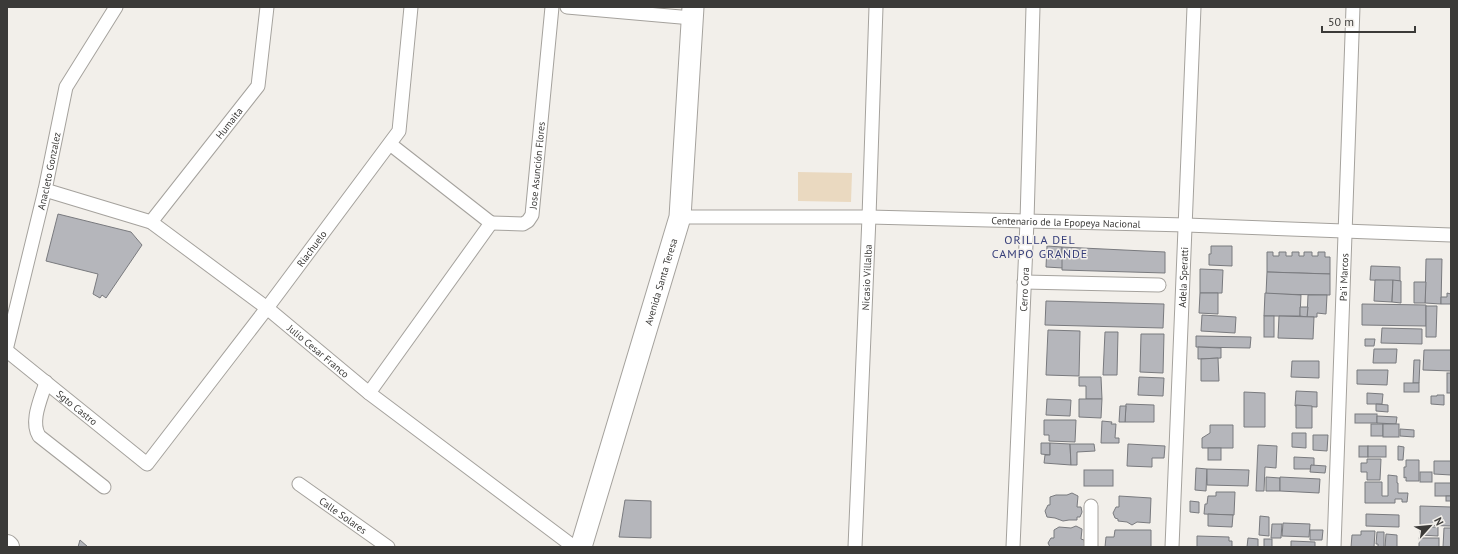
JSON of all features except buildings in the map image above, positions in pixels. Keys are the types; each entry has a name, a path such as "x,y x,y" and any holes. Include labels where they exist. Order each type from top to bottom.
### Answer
{"main road":[{"name":"Avenida Santa Teresa","path":"581,547 680,217 693,13"}],"street":[{"name":"Anacleto Gonzalez","path":"7,346 45,190 66,88 116,7"},
{"name":"Humaita","path":"150,222 258,86 267,7"},
{"name":"Riachuelo","path":"147,464 267,308 399,131 411,7"},
{"name":"Jose Asunción Flores","path":"491,223 523,224 528,221 532,215 552,7"},
{"path":"567,7 693,13"},
{"name":"Nicasio Villalba","path":"855,547 876,7"},
{"name":"Cerro Cora","path":"1013,547 1027,221 1033,7"},
{"name":"Adela Speratti","path":"1172,547 1194,7"},
{"name":"Pa'i Marcos","path":"1334,547 1353,7"},
{"path":"369,393 491,223 390,144"},
{"name":"Julio Cesar Franco","path":"45,190 150,222 267,308 369,393 574,547"},
{"name":"Centenario de la Epopeya Nacional","path":"680,217 869,217 1451,235"},
{"path":"1024,282 1159,285"},
{"name":"Sgto Castro","path":"7,351 147,464"},
{"path":"46,382 35,422 36,430 39,436 104,487"},
{"name":"Calle Solares","path":"299,484 388,547"},
{"path":"1091,506 1091,547"}],"shaded area":[{"path":"798,172 852,173 851,202 798,201"}],"district":[{"name":"ORILLA DEL CAMPO GRANDE","path":"1040,247"}]}
